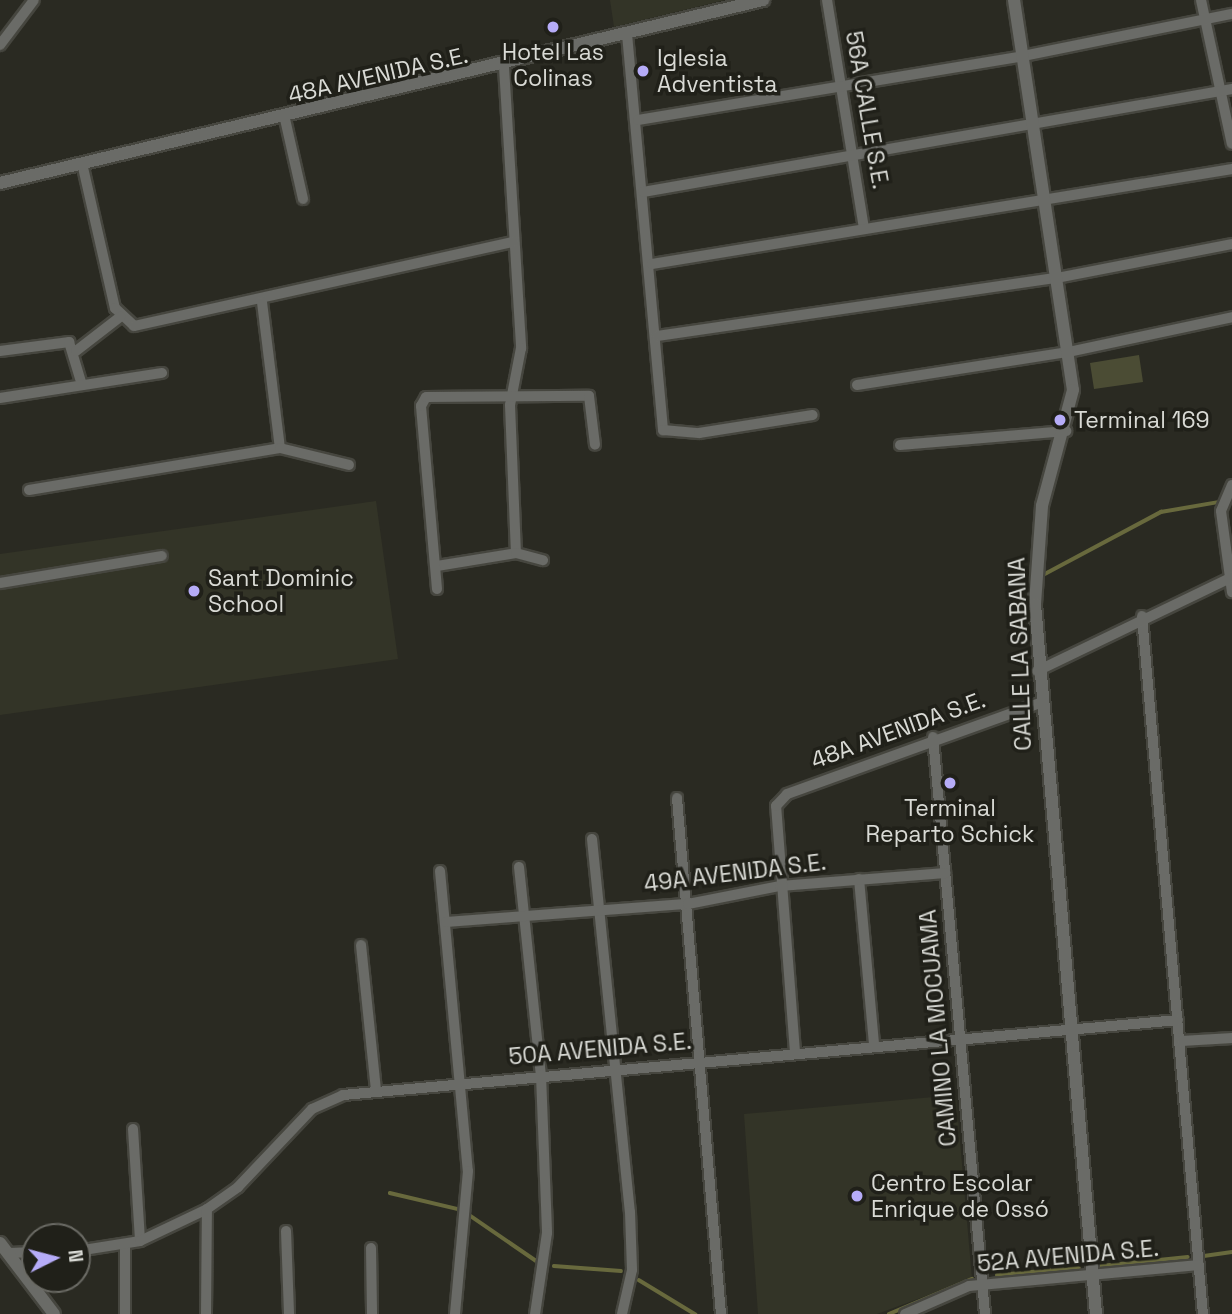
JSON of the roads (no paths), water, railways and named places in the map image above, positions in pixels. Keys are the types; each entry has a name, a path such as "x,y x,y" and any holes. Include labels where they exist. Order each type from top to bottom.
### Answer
{"street":[{"path":"0,45 34,0"},
{"name":"48A AVENIDA S.E.","path":"0,183 505,66 763,0"},
{"name":"56A CALLE S.E.","path":"827,0 856,156 864,228"},
{"name":"CALLE LA SABANA","path":"1014,0 1073,390 1066,431 1037,534 1037,671 1072,1027 1096,1314"},
{"path":"1201,0 1227,91 1232,145"},
{"path":"638,120 1023,57 1232,14"},
{"path":"627,34 652,264 663,430 699,433 813,415"},
{"path":"505,66 521,348 511,394 516,553"},
{"path":"643,192 1227,91"},
{"path":"285,118 303,199"},
{"path":"82,163 120,317"},
{"path":"652,264 864,228 1045,202 1232,169"},
{"path":"120,317 148,325 262,302 514,242"},
{"path":"657,336 1057,278 1232,244"},
{"path":"262,302 280,448"},
{"path":"76,351 120,317"},
{"path":"857,385 1068,352 1232,317"},
{"path":"0,351 63,339 76,351 82,385"},
{"path":"0,398 162,373"},
{"path":"438,589 421,406 433,394 593,397 595,445"},
{"path":"900,445 1066,431"},
{"path":"29,491 280,448 349,466"},
{"path":"1232,485 1221,511 1232,592"},
{"path":"436,566 516,553 543,560"},
{"path":"0,583 162,556"},
{"path":"1037,671 1142,616 1230,578"},
{"path":"1142,616 1182,1041 1203,1314"},
{"name":"48A AVENIDA S.E.","path":"780,886 776,806 787,794 933,737 1040,703"},
{"name":"CAMINO LA MOCUAMA","path":"933,737 985,1314"},
{"path":"677,798 702,1061 721,1314"},
{"path":"592,839 619,1068 632,1270 622,1314"},
{"path":"519,867 541,1075 547,1233 535,1314"},
{"path":"440,871 468,1171 455,1314"},
{"name":"49A AVENIDA S.E.","path":"446,922 601,907 688,904 780,886 945,873"},
{"path":"859,879 874,1045"},
{"path":"780,886 795,1052"},
{"path":"361,944 376,1090"},
{"name":"50A AVENIDA S.E.","path":"91,1249 140,1241 206,1209 238,1187 312,1109 376,1090 1072,1027 1178,1020"},
{"path":"1182,1041 1232,1038"},
{"path":"132,1129 140,1241"},
{"path":"206,1209 206,1314"},
{"path":"286,1231 289,1314"},
{"path":"0,1243 54,1314"},
{"path":"125,1245 125,1314"},
{"path":"370,1248 372,1314"},
{"path":"9,1253 21,1253"},
{"name":"52A AVENIDA S.E.","path":"905,1314 983,1284 1199,1265"}],"waterway":[{"path":"1043,575 1161,512 1219,502"},
{"path":"390,1193 462,1210 541,1264"},
{"path":"1204,1256 1232,1252"},
{"path":"1101,1266 1188,1257"},
{"path":"554,1266 621,1271"},
{"path":"997,1275 1079,1268"},
{"path":"889,1314 972,1279"},
{"path":"639,1280 695,1314"}],"place":[{"name":"Hotel Las Colinas","path":"553,27"},
{"name":"Iglesia Adventista","path":"643,71"},
{"name":"Terminal 169","path":"1060,420"},
{"name":"Sant Dominic School","path":"194,591"},
{"name":"Terminal Reparto Schick","path":"950,783"},
{"name":"Centro Escolar Enrique de Ossó","path":"857,1196"}]}
